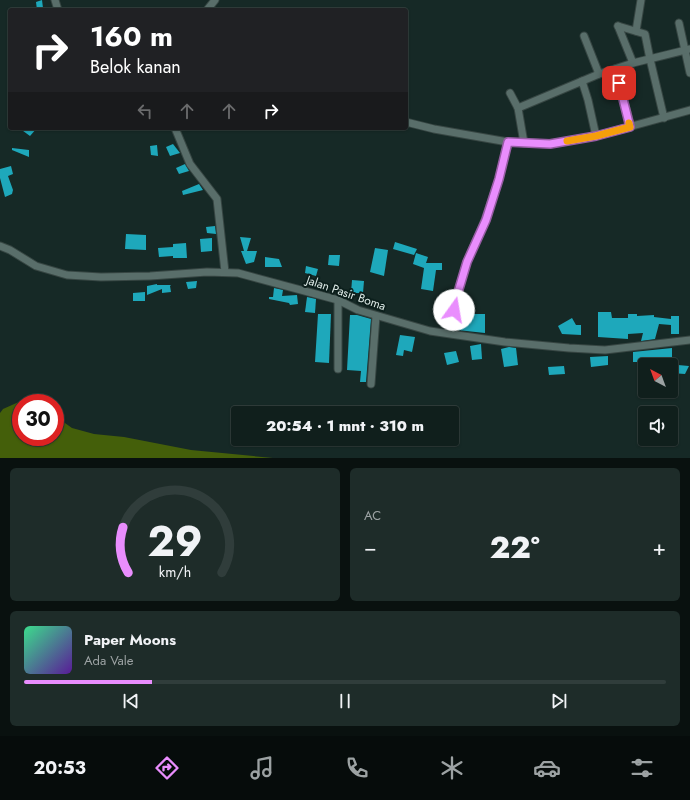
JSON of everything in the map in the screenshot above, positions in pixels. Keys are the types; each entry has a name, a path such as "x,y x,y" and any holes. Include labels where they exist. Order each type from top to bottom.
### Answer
{"street":[{"path":"209,8 215,0"},
{"path":"636,31 641,0"},
{"path":"679,23 687,50 690,73"},
{"path":"634,63 618,26 645,34 664,118"},
{"path":"584,36 600,74"},
{"path":"518,108 600,74 634,63 687,50"},
{"path":"615,69 630,127"},
{"path":"582,81 596,136"},
{"path":"510,93 518,108 524,143"},
{"path":"408,122 434,129 508,142 550,144 596,136 690,110"},
{"path":"176,130 190,164 217,199 219,205 225,272"},
{"path":"450,333 456,299 465,269 486,220 499,179 508,142"},
{"name":"Jalan Pasir Boma","path":"0,246 10,250 36,266 67,275 101,277 150,276 207,272 238,273 338,300 358,310 430,331 505,342 605,350 690,340"},
{"path":"338,300 338,369"},
{"path":"371,384 376,316"}],"green space":[{"path":"12,405 12,446 64,446 64,422 72,428 94,434 124,437 191,450 273,458 0,458 0,413 3,409"}],"building":[{"path":"42,0 43,8 37,8 36,2"},
{"path":"22,130 35,130 30,136"},
{"path":"173,144 180,153 170,156 166,147"},
{"path":"157,145 158,156 151,155 150,146"},
{"path":"12,148 29,150 29,157 12,150"},
{"path":"185,164 189,171 179,174 176,168"},
{"path":"11,166 13,174 8,176 13,190 12,194 5,197 0,178 0,169"},
{"path":"199,184 203,190 183,195 182,191"},
{"path":"215,226 216,234 207,233 206,227"},
{"path":"126,234 146,235 146,250 125,249"},
{"path":"240,237 251,238 247,251 257,251 254,262 246,264 241,251 244,251"},
{"path":"212,238 212,251 201,252 200,239"},
{"path":"395,242 417,249 414,255 393,249"},
{"path":"186,243 187,258 173,258 173,256 159,257 158,248 173,247 173,244"},
{"path":"375,248 388,250 384,276 370,272"},
{"path":"416,253 428,257 426,263 442,263 442,270 436,270 433,291 421,289 424,268 413,264"},
{"path":"329,255 340,255 339,266 328,265"},
{"path":"265,257 279,259 282,267 265,267"},
{"path":"306,266 318,269 316,276 305,273"},
{"path":"352,280 364,281 363,293 351,293"},
{"path":"197,281 196,288 188,289 186,282"},
{"path":"157,284 171,285 171,292 162,293 162,289 147,295 147,286"},
{"path":"274,288 283,290 282,296 297,295 298,304 290,305 289,303 269,299 269,297 273,297"},
{"path":"145,292 145,301 133,301 133,293"},
{"path":"307,297 316,299 315,313 305,312"},
{"path":"598,312 611,312 612,318 628,318 628,314 637,314 637,316 654,315 654,317 671,319 671,316 679,316 679,334 671,334 671,325 659,324 655,339 641,341 643,333 628,334 628,339 598,337"},
{"path":"318,314 331,314 329,363 315,362"},
{"path":"458,314 485,314 485,333 457,330"},
{"path":"350,315 357,315 371,319 366,382 360,382 361,371 347,370"},
{"path":"572,318 576,325 581,325 581,335 562,334 558,326"},
{"path":"400,335 415,337 412,352 404,350 403,356 396,355"},
{"path":"481,344 482,359 472,360 470,346"},
{"path":"509,347 516,348 518,365 504,367 501,349"},
{"path":"672,348 672,358 638,358 638,362 633,362 633,352"},
{"path":"456,351 459,362 447,365 444,353"},
{"path":"608,356 608,365 591,367 590,357"},
{"path":"678,365 689,366 685,374 678,374"},
{"path":"564,366 565,374 549,375 548,367"}],"slow traffic":[{"path":"567,141 596,136 630,127 629,123"}],"route":[{"path":"454,310 467,262 486,220 499,179 508,142 550,144 596,136 630,127 619,83"}]}
